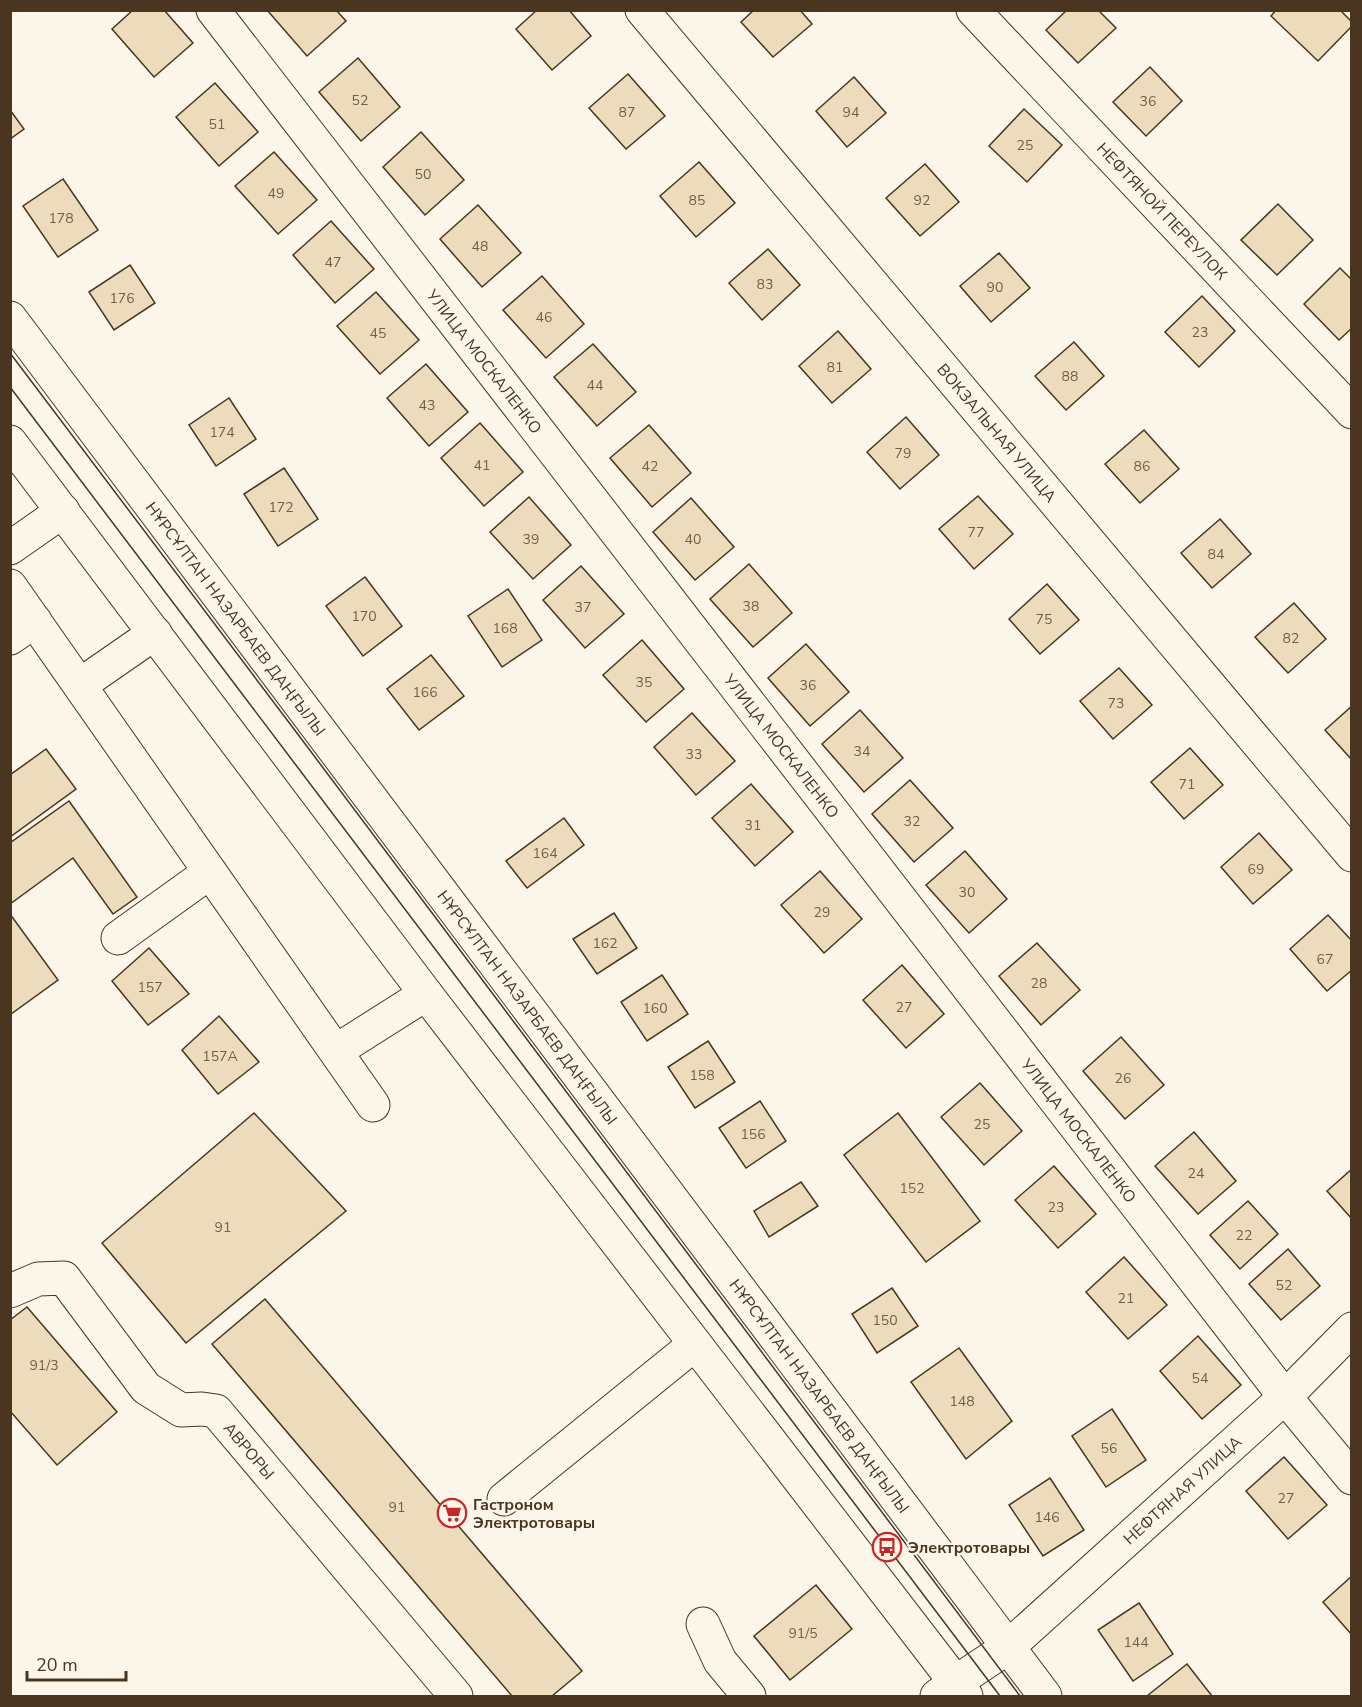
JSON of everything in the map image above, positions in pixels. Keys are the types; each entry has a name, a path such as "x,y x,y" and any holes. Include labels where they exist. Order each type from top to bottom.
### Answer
{"street":[{"name":"УЛИЦА МОСКАЛЕНКО","path":"213,10 1286,1397 1352,1478"},
{"name":"ВОКЗАЛЬНАЯ УЛИЦА","path":"642,10 1352,855"},
{"name":"НЕФТЯНОЙ ПЕРЕУЛОК","path":"973,10 1352,411"},
{"name":"НҰРСҰЛТАН НАЗАРБАЕВ ДАҢҒЫЛЫ","path":"10,318 1044,1696"},
{"path":"10,442 426,994 695,1344 953,1692"},
{"path":"10,548 63,511"},
{"path":"10,586 23,630 80,685 374,1105"},
{"path":"80,685 155,633"},
{"path":"118,938 210,872"},
{"path":"336,1051 426,994"},
{"name":"АВРОРЫ","path":"10,1291 38,1279 64,1278 146,1388 182,1410 216,1411 456,1696"},
{"name":"НЕФТЯНАЯ УЛИЦА","path":"953,1692 1007,1648 1286,1397 1352,1329"},
{"path":"504,1499 695,1344"},
{"path":"703,1624 720,1661 748,1696"}],"building":[{"path":"133,10 164,10 193,43 154,77 112,29"},
{"path":"267,10 336,10 346,21 307,56"},
{"path":"537,10 569,10 591,36 552,70 516,29"},
{"path":"754,10 800,10 812,24 773,57 741,22"},
{"path":"1067,10 1098,10 1116,28 1078,63 1046,30"},
{"path":"1276,10 1340,10 1352,22 1352,26 1318,61 1271,16"},
{"path":"358,58 400,107 361,141 319,92"},
{"path":"1150,67 1182,101 1146,136 1113,102"},
{"path":"628,74 665,116 626,149 589,108"},
{"path":"854,77 886,113 847,147 816,111"},
{"path":"215,83 258,132 219,166 176,117"},
{"path":"1024,109 1062,145 1027,182 989,146"},
{"path":"10,110 24,129 10,139"},
{"path":"421,132 464,180 425,215 383,167"},
{"path":"274,152 317,200 278,234 235,186"},
{"path":"699,162 735,203 696,237 660,196"},
{"path":"925,164 959,202 920,236 886,198"},
{"path":"63,179 98,230 58,257 23,206"},
{"path":"1278,204 1313,240 1277,275 1241,240"},
{"path":"478,205 521,253 482,287 440,239"},
{"path":"331,221 374,269 335,303 293,255"},
{"path":"768,249 800,285 762,320 729,283"},
{"path":"999,253 1030,288 991,322 960,286"},
{"path":"130,265 155,303 114,330 89,292"},
{"path":"1340,268 1352,280 1352,328 1339,340 1304,304"},
{"path":"542,276 584,324 546,358 503,310"},
{"path":"376,292 419,340 380,374 337,326"},
{"path":"1202,296 1235,331 1199,367 1165,332"},
{"path":"838,331 871,369 832,403 799,366"},
{"path":"1074,342 1104,376 1066,410 1035,376"},
{"path":"593,344 636,392 597,426 554,377"},
{"path":"426,364 468,412 429,446 387,398"},
{"path":"229,398 256,439 216,466 189,425"},
{"path":"906,417 939,455 900,489 867,452"},
{"path":"480,423 523,472 484,506 441,458"},
{"path":"649,425 691,473 652,507 610,458"},
{"path":"1144,430 1179,469 1140,503 1105,464"},
{"path":"284,468 318,519 278,546 244,494"},
{"path":"978,496 1013,534 974,569 939,529"},
{"path":"529,497 571,545 533,579 490,532"},
{"path":"691,498 734,547 695,580 653,532"},
{"path":"1220,519 1251,554 1212,588 1181,553"},
{"path":"749,564 792,613 753,647 710,599"},
{"path":"581,566 624,614 585,648 543,600"},
{"path":"365,577 402,626 363,656 326,606"},
{"path":"1047,584 1079,620 1040,654 1009,619"},
{"path":"508,589 542,640 502,667 468,616"},
{"path":"1294,603 1326,639 1288,673 1255,637"},
{"path":"642,640 684,689 646,722 603,675"},
{"path":"806,644 849,692 810,726 768,678"},
{"path":"431,655 464,696 419,730 387,689"},
{"path":"1119,668 1152,705 1113,739 1080,701"},
{"path":"1352,706 1352,760 1325,730"},
{"path":"860,710 903,758 864,792 822,744"},
{"path":"692,713 735,761 696,795 654,747"},
{"path":"1190,748 1223,785 1184,819 1151,782"},
{"path":"46,749 76,789 10,837 10,775"},
{"path":"910,780 953,828 914,862 872,814"},
{"path":"751,784 793,832 755,866 712,818"},
{"path":"69,801 137,897 113,914 73,858 10,904 10,843"},
{"path":"564,818 584,845 527,888 506,861"},
{"path":"1259,833 1292,870 1253,904 1221,867"},
{"path":"965,851 1007,899 969,933 926,885"},
{"path":"820,871 862,919 824,953 781,905"},
{"path":"614,913 637,948 597,974 573,939"},
{"path":"10,914 58,980 11,1014 10,1013"},
{"path":"1328,915 1352,941 1352,970 1327,991 1290,949"},
{"path":"1037,943 1080,990 1041,1025 999,976"},
{"path":"149,948 189,994 148,1025 112,981"},
{"path":"902,965 944,1014 906,1048 863,1000"},
{"path":"662,975 688,1014 647,1041 621,1002"},
{"path":"219,1016 259,1062 218,1094 182,1050"},
{"path":"1121,1037 1164,1085 1125,1119 1083,1071"},
{"path":"708,1041 735,1082 695,1108 668,1067"},
{"path":"980,1083 1022,1131 984,1165 941,1117"},
{"path":"760,1101 786,1141 746,1168 719,1128"},
{"path":"254,1113 346,1211 186,1343 102,1243"},
{"path":"898,1113 980,1221 926,1262 844,1155"},
{"path":"1194,1132 1236,1181 1198,1214 1155,1166"},
{"path":"1054,1166 1096,1214 1058,1248 1015,1200"},
{"path":"1352,1169 1352,1219 1327,1191"},
{"path":"801,1182 818,1206 769,1237 754,1211"},
{"path":"1248,1201 1278,1234 1240,1269 1210,1235"},
{"path":"1288,1249 1320,1286 1281,1320 1249,1284"},
{"path":"1124,1257 1167,1305 1128,1339 1086,1292"},
{"path":"892,1288 918,1326 877,1353 852,1314"},
{"path":"265,1299 582,1671 552,1696 512,1696 212,1344"},
{"path":"27,1307 117,1412 57,1465 10,1411 10,1320"},
{"path":"1198,1336 1241,1385 1202,1419 1160,1371"},
{"path":"959,1348 1012,1421 966,1459 911,1382"},
{"path":"1112,1409 1146,1460 1106,1487 1072,1436"},
{"path":"1284,1457 1327,1505 1288,1539 1246,1491"},
{"path":"1050,1478 1084,1530 1043,1556 1009,1505"},
{"path":"1352,1576 1352,1635 1323,1602"},
{"path":"816,1585 852,1629 790,1680 754,1636"},
{"path":"1139,1603 1173,1654 1133,1681 1098,1630"},
{"path":"1187,1664 1212,1696 1147,1696"}],"tram line":[{"path":"10,353 1020,1696"},
{"path":"10,387 1000,1696"}],"place":[{"name":"Гастроном Электротовары","path":"452,1513"},
{"name":"Электротовары","path":"887,1547"}]}
